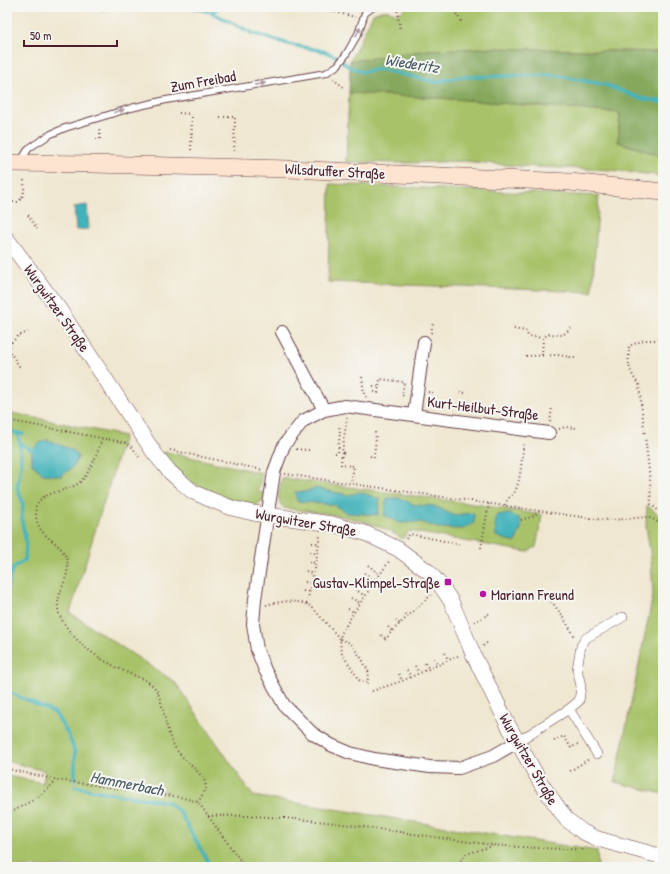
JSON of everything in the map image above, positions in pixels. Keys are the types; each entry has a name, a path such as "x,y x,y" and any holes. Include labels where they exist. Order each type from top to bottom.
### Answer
{"main road":[{"name":"Wilsdruffer Straße","path":"17,167 289,169 570,182 663,192"}],"street":[{"name":"Wurgwitzer Straße","path":"7,239 59,309 155,454 170,472 193,492 232,508 253,513 332,524 365,533 398,549 429,572 451,601 477,663 517,742 542,785 566,819 583,832 592,843 663,857"},
{"path":"282,332 324,410"},
{"name":"Kurt-Heilbut-Straße","path":"414,415 424,342"},
{"name":"Kurt-Heilbut-Straße","path":"267,514 274,472 284,445 302,421 324,410 349,407 549,433"},
{"path":"267,514 253,624 257,650 265,670 284,705 312,733 331,745 350,753 374,759 430,767 459,768 493,756 517,742 578,701 581,686 577,669 581,646 586,638 623,617"},
{"path":"568,709 594,756"}],"lane":[{"name":"Zum Freibad","path":"17,167 26,152 33,145 50,134 82,122 166,100 326,73 338,65 345,56 364,20 365,13 371,7"}],"path":[{"path":"316,7 364,20"},
{"path":"397,7 400,30"},
{"path":"452,7 462,23"},
{"path":"334,79 345,88"},
{"path":"179,113 192,114 191,154"},
{"path":"220,117 235,117 234,156"},
{"path":"96,139 100,139 99,122"},
{"path":"9,199 8,202 18,202 24,194 17,167"},
{"path":"28,215 38,229"},
{"path":"432,332 433,323"},
{"path":"514,326 514,329 526,331 528,336 543,338 548,334 563,335 571,328"},
{"path":"21,369 8,349 18,336 28,332"},
{"path":"542,355 543,338"},
{"path":"663,340 644,340 629,346 628,366 632,376 639,385 650,479 651,504 663,515"},
{"path":"7,342 12,342"},
{"path":"526,356 558,355 575,358"},
{"path":"362,377 364,394"},
{"path":"374,392 378,393 380,379 404,382 402,395 416,397"},
{"path":"373,386 379,386"},
{"path":"460,392 465,393"},
{"path":"482,410 483,405"},
{"path":"349,407 341,465 354,466 351,483"},
{"path":"7,420 127,443"},
{"path":"335,452 338,453 340,431 339,425"},
{"path":"370,456 374,456 376,438 375,430"},
{"path":"504,505 507,499 515,492 518,483 525,436"},
{"path":"102,439 84,478 78,483 40,500 36,507 36,518 39,529 65,554 69,564 68,572 58,600 59,612 74,638 88,651 108,664 139,678 154,687 159,695 167,728 173,744 185,760 204,779 206,789 198,802"},
{"path":"165,448 274,472 601,519 613,520 647,517 655,520 663,526"},
{"path":"292,451 297,449 309,450"},
{"path":"481,548 489,503"},
{"path":"521,520 534,516 539,510"},
{"path":"307,604 318,554 321,529"},
{"path":"404,541 410,534 458,544"},
{"path":"312,543 319,543"},
{"path":"310,552 318,554"},
{"path":"259,606 279,601 307,604 312,607 340,640 350,643 362,659 369,673 367,683 359,680 341,652 340,640 354,612 393,556"},
{"path":"309,562 316,563"},
{"path":"368,565 380,575"},
{"path":"306,571 313,574"},
{"path":"364,573 376,580"},
{"path":"359,581 371,588"},
{"path":"305,582 311,583"},
{"path":"355,589 365,596"},
{"path":"303,591 309,592"},
{"path":"381,635 385,639 435,592"},
{"path":"543,594 546,594 563,617 581,646"},
{"path":"351,598 360,603"},
{"path":"420,600 423,603"},
{"path":"348,609 354,612"},
{"path":"405,614 408,617"},
{"path":"473,623 489,614"},
{"path":"396,620 400,624"},
{"path":"388,627 392,631"},
{"path":"445,653 448,660"},
{"path":"372,691 419,674 464,653"},
{"path":"434,658 438,665"},
{"path":"425,663 429,669"},
{"path":"415,666 419,674"},
{"path":"407,670 411,677"},
{"path":"399,674 402,681"},
{"path":"554,742 564,736 571,748 580,742"},
{"path":"570,771 594,756"},
{"path":"7,769 58,780 180,797 198,802 245,867"},
{"path":"7,815 38,797 58,780"},
{"path":"208,816 239,815 309,819 495,845 582,850 592,843"},
{"path":"456,867 466,854 495,845"}],"green space":[{"path":"406,7 663,7 663,52 491,48 428,50 350,61 373,14 390,11 396,14"},
{"path":"491,48 663,52 663,161 656,154 618,142 620,113 441,98 349,93 350,61 428,50"},
{"path":"349,93 441,98 620,113 618,142 656,154 663,161 663,176 612,170 518,166 464,161 408,163 346,162"},
{"path":"330,184 599,196 592,292 328,282"},
{"path":"7,412 124,436 70,613 175,682 253,796 597,851 598,867 7,867 7,776 43,783 45,771 7,761"},
{"path":"167,452 262,473 258,492 265,493 263,500 255,506 224,499 193,483 175,469 163,453"},
{"path":"282,478 481,505 542,515 536,547 527,552 409,531 403,539 390,531 375,525 346,517 284,508 281,505 279,498"},
{"path":"647,505 663,519 663,794 615,782 653,595 651,558 646,526"}],"water":[{"path":"87,205 89,229 76,230 74,207"},
{"path":"48,440 74,451 78,457 73,467 61,476 43,474 32,464 32,450 39,443"},
{"path":"315,488 348,495 360,492 380,499 378,515 347,513 334,505 297,501 295,492 305,492"},
{"path":"387,498 400,498 415,505 434,506 453,515 474,513 474,523 463,529 438,528 421,522 400,523 384,515"},
{"path":"510,514 519,518 522,526 515,543 496,536 495,526 497,515"}],"waterway":[{"name":"Wiederitz","path":"94,7 103,9 110,7"},
{"name":"Wiederitz","path":"191,7 211,12 252,33 292,45 323,51 335,56 348,66 363,72 379,69 436,82 460,77 554,75 606,85 639,98 663,102"},
{"path":"211,12 220,7"},
{"name":"Hammerbach","path":"7,431 23,434"},
{"name":"Hammerbach","path":"7,588 13,568 25,560 26,542 22,521 23,503 17,488 21,465 20,443 17,433"},
{"path":"20,443 32,450"},
{"name":"Hammerbach","path":"7,691 55,713 68,734 75,752 75,779"},
{"name":"Hammerbach","path":"75,786 167,802 179,811 211,867"}],"place":[{"name":"Gustav-Klimpel-Straße","path":"448,582"},
{"name":"Mariann Freund","path":"483,594"}]}
